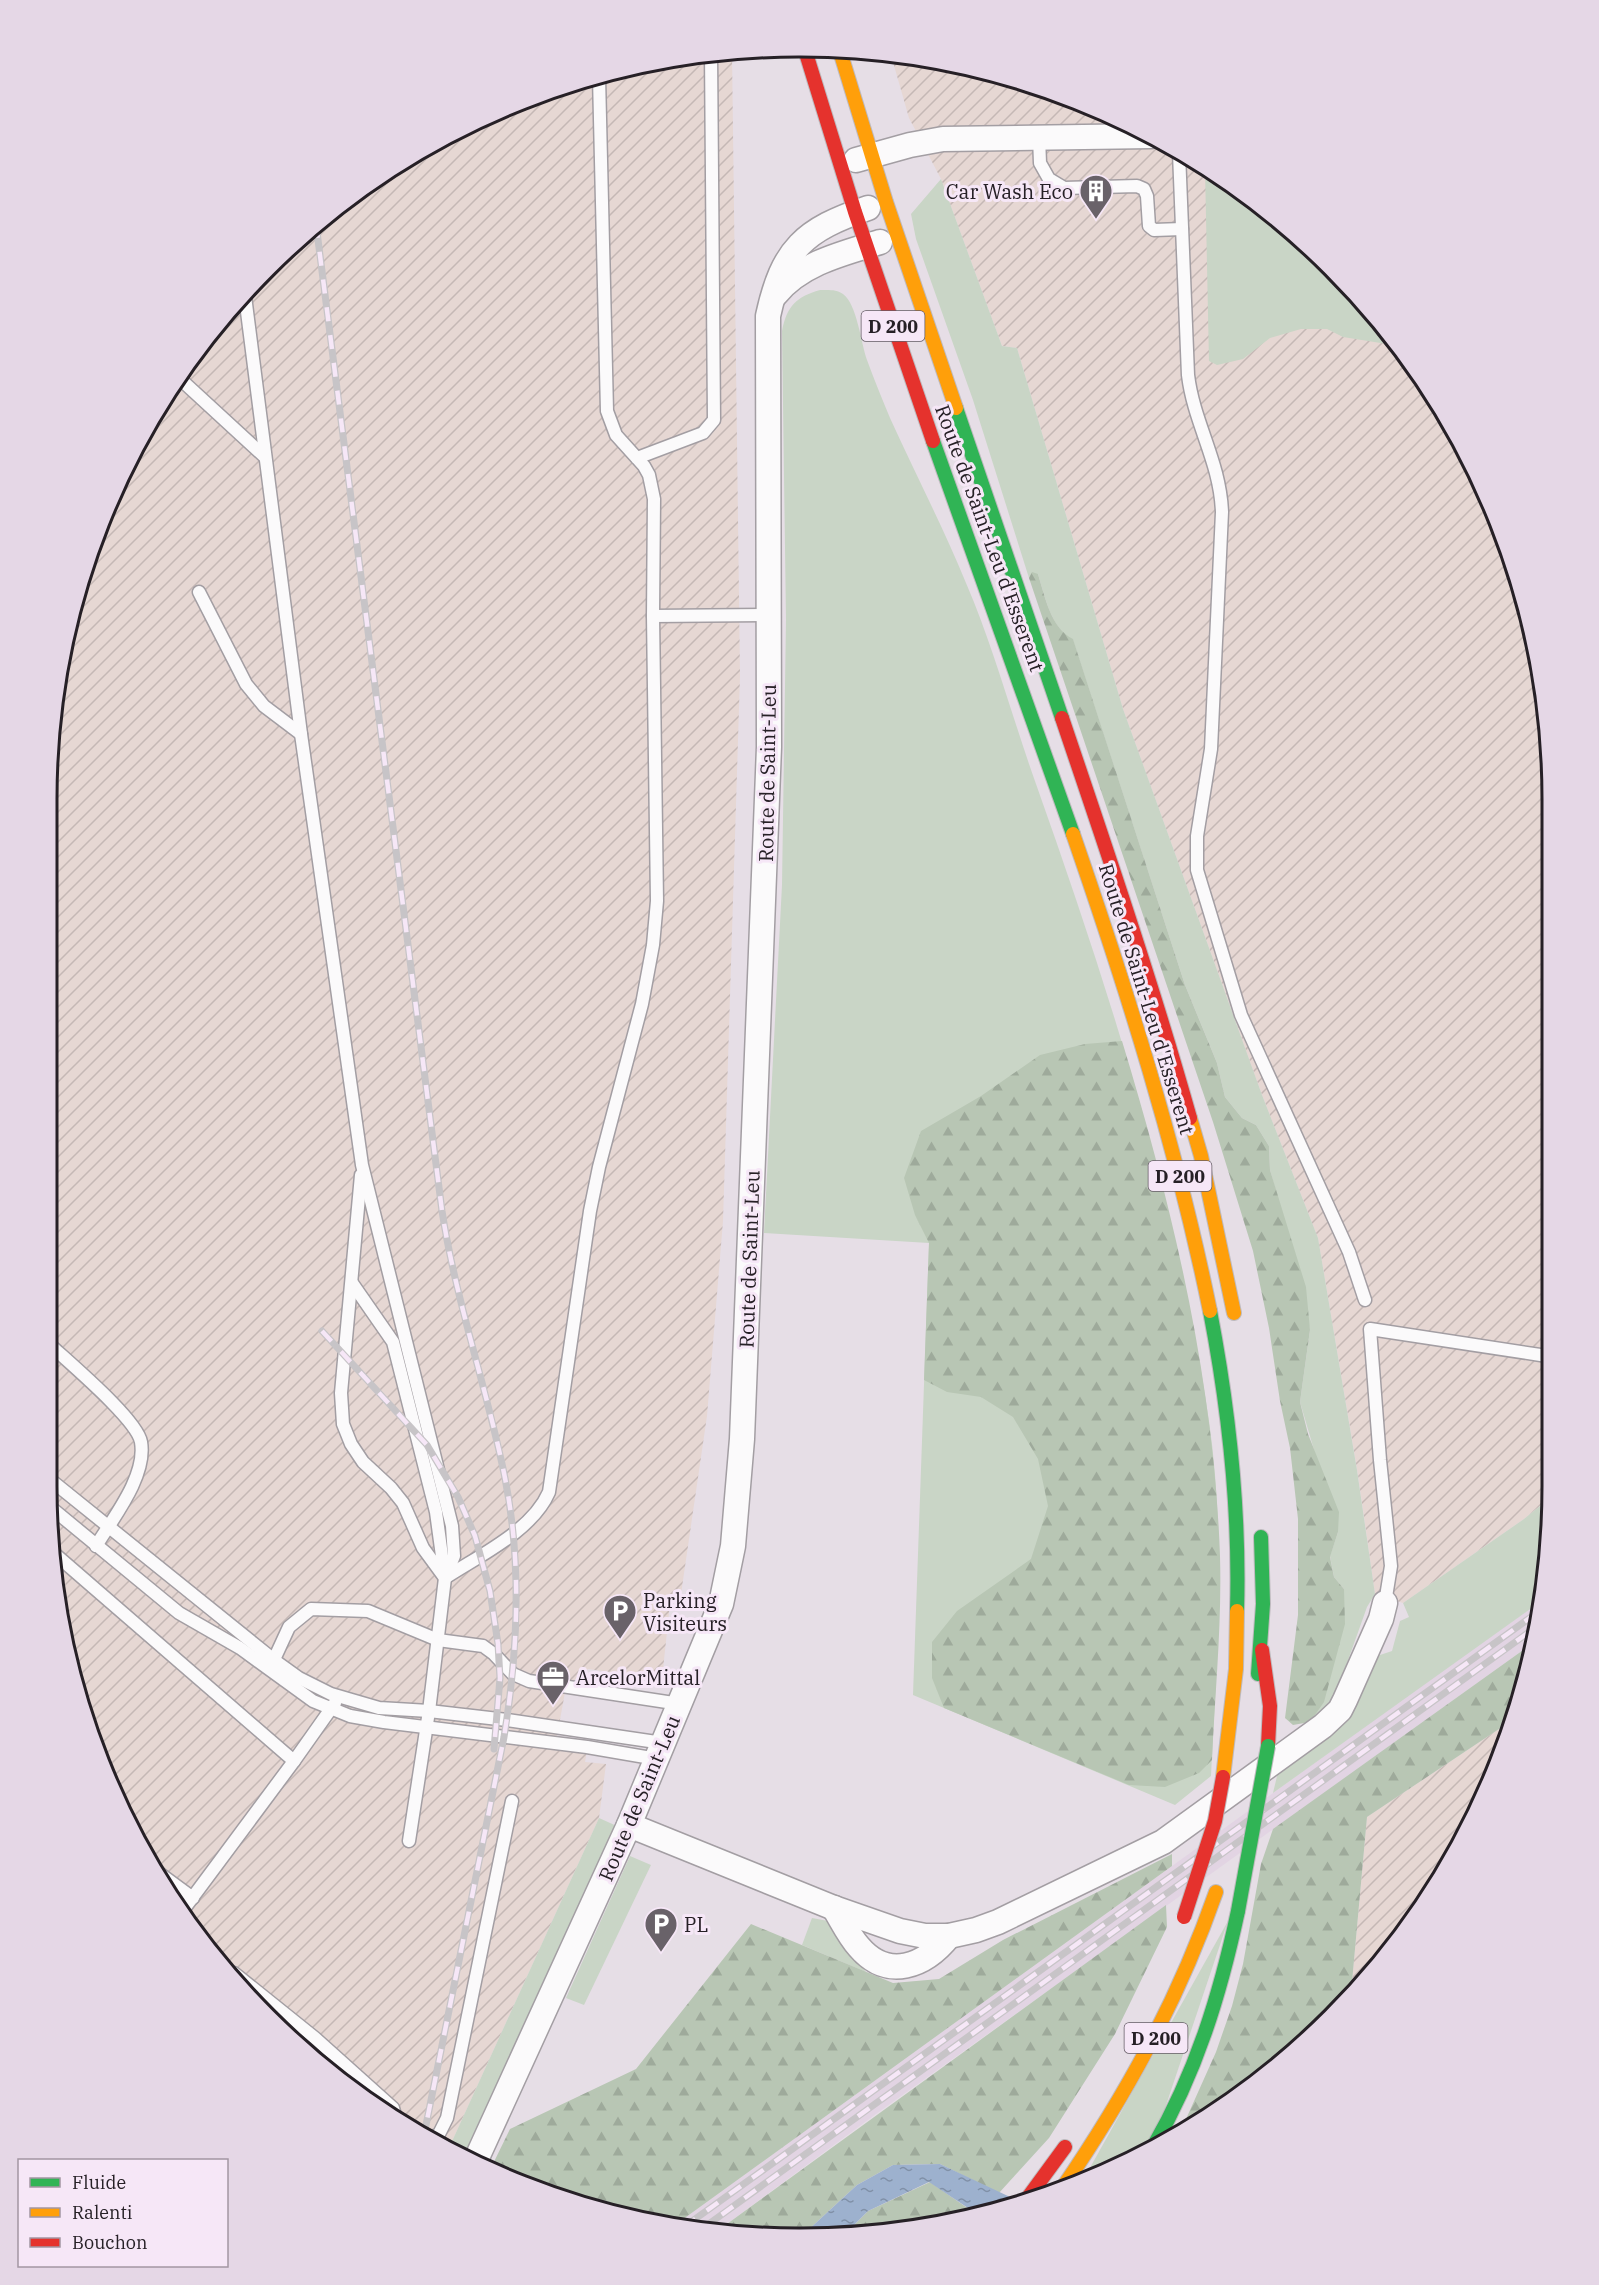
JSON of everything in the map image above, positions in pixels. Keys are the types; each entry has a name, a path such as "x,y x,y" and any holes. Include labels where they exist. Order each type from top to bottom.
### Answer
{"main road":[{"name":"Route de Saint-Leu d'Esserent","path":"807,57 855,213 942,471 1018,673 1086,869 1172,1144 1209,1297 1224,1384 1233,1456 1240,1575 1237,1663 1223,1777 1215,1821 1182,1921"},
{"name":"Route de Saint-Leu d'Esserent","path":"842,59 897,236 1107,851 1170,1046 1203,1166 1236,1321"},
{"path":"1256,1702 1263,1582 1261,1525"},
{"path":"1160,2135 1180,2098 1200,2053 1218,2001 1238,1911 1268,1746 1270,1706 1261,1642"},
{"path":"1241,1804 1248,1762"},
{"name":"D 200","path":"1071,2176 1113,2113 1152,2047 1184,1979 1218,1887"},
{"path":"1033,2190 1071,2138"}],"street":[{"path":"840,166 910,145 943,139 1133,136"},
{"name":"Route de Saint-Leu","path":"478,2154 629,1825 713,1626 725,1590 740,1484 768,759 766,340 771,303 782,269 795,248 818,230 886,202"},
{"path":"771,303 784,284 800,272 897,236"},
{"path":"629,1825 834,1908 900,1931 925,1936 949,1936 976,1930 998,1922 1151,1849 1177,1833 1323,1726 1340,1710 1381,1619 1385,1603"},
{"path":"834,1908 867,1956 887,1965 910,1966 921,1961 941,1946 949,1936"}],"lane":[{"path":"637,458 704,433 714,420 711,62"},
{"path":"445,1578 528,1522 545,1502 552,1479 590,1210 599,1167 638,1022 653,945 657,876 653,615 654,499 649,475 616,435 607,411 599,84"},
{"path":"1039,138 1040,163 1048,179 1064,188 1137,186 1144,189 1147,196 1149,226 1154,230 1182,229"},
{"path":"1179,161 1190,394 1216,466 1220,481 1222,512 1211,749 1197,836 1197,870 1241,1015 1348,1252 1365,1300"},
{"path":"246,304 301,734 362,1165 435,1450 452,1526 454,1556 445,1578"},
{"path":"185,383 265,457"},
{"path":"199,592 246,684 264,706 301,734"},
{"path":"653,615 768,615"},
{"path":"362,1165 340,1404 343,1424 351,1444 363,1462 391,1488 403,1503 423,1548 445,1578"},
{"path":"352,1283 393,1342 436,1512 445,1578 429,1711 409,1841"},
{"path":"1385,1603 1391,1566 1370,1329 1542,1355"},
{"path":"57,1352 127,1418 139,1434 141,1458 135,1479 96,1546"},
{"path":"57,1486 313,1701 331,1709 367,1719 426,1728 587,1747 660,1751"},
{"path":"58,1514 190,1621 272,1665 339,1697 379,1708 429,1711 559,1727 660,1751"},
{"path":"61,1559 294,1761"},
{"path":"272,1665 289,1627 311,1609 368,1611 438,1640 483,1646 494,1653 513,1674 529,1681 680,1704"},
{"path":"187,1906 339,1697"},
{"path":"438,2134 447,2118 513,1801"},
{"path":"172,1883 193,1898"},
{"path":"254,1989 315,2038 388,2104"}],"shaded area":[{"path":"732,61 740,676 723,1221 707,1416 681,1594 671,1594 662,1679 588,1669 566,1687 557,1736 589,1740 585,1762 606,1764 599,1818 452,2141 428,2129 347,2075 274,2011 210,1938 156,1857 134,1814 96,1724 82,1678 63,1582 59,1534 57,1486 57,800 59,751 63,703 82,607 96,561 114,515 156,428 182,387 210,347 274,274 347,210 428,156 471,134 561,96 607,82 655,71"},
{"path":"893,63 992,82 1038,96 1084,114 1171,156 1252,210 1325,274 1389,347 1443,428 1485,515 1503,561 1517,607 1536,703 1542,800 1541,1505 1403,1603 1375,1594 1358,1475 1318,1238 1262,1095 1123,709 1017,348 1002,346 941,179 909,118"},
{"path":"1532,1608 1523,1650 876,2114 727,2224 684,2219"},
{"path":"1502,1727 1485,1770 1443,1857 1389,1938 1352,1981 1367,1817"}],"green space":[{"path":"1205,178 1252,210 1325,274 1386,344 1343,337 1327,329 1301,329 1270,338 1243,359 1217,365 1209,361"},
{"path":"941,179 1002,346 1017,348 1123,709 1262,1095 1318,1238 1357,1470 1375,1594 1367,1607 1331,1708 1310,1722 1344,1589 1334,1577 1330,1556 1338,1532 1300,1402 1310,1330 1288,1234 1270,1170 1269,1146 1256,1125 1242,1118 1225,1097 1217,1063 1185,985 1073,640 1065,635 1054,620 1038,574 1029,578 973,400 916,239 911,214"},
{"path":"820,290 841,292 852,306 867,360 884,404 957,562 985,632 1115,1019 1160,1178 1179,1258 1209,1421 1217,1510 1219,1598 1211,1776 1175,1805 913,1695 929,1243 764,1233 782,885 786,620 782,331 787,315 794,304 799,299"},
{"path":"1032,572 1038,574 1054,620 1065,634 1073,639 1185,985 1217,1063 1225,1097 1242,1118 1256,1125 1269,1146 1270,1170 1306,1287 1310,1330 1300,1402 1308,1434 1339,1512 1338,1532 1330,1557 1334,1577 1344,1589 1345,1624 1324,1702 1310,1722 1293,1725 1285,1718 1298,1615 1298,1519 1290,1448 1253,1251 1213,1122 1029,578"},
{"path":"1122,1041 1158,1167 1188,1296 1209,1425 1220,1556 1219,1633 1212,1760 1199,1773 1165,1787 1129,1785 944,1708 932,1678 932,1642 957,1611 1031,1559 1048,1506 1038,1459 1013,1417 981,1397 947,1392 924,1380 929,1243 915,1215 904,1178 921,1131 981,1096 1040,1055 1085,1044"},
{"path":"1541,1505 1536,1582 1532,1608 1273,1793 1278,1772 1345,1723 1377,1656 1392,1651 1400,1621 1409,1617 1403,1603"},
{"path":"1523,1650 1502,1727 1367,1817 1352,1981 1325,2011 1252,2075 1186,2120 1216,2052 1232,2006 1243,1964 1261,1864 1273,1829"},
{"path":"599,1818 619,1827 470,2150 452,2141"},
{"path":"1172,1854 1172,1866 684,2219 607,2203 561,2189 494,2162 510,2129 636,2069 751,1924 893,1983 939,1979 1003,1940"},
{"path":"630,1856 651,1865 584,2005 566,1998"},
{"path":"1166,1905 1167,1927 1115,2034 1049,2138 999,2193 940,2164 893,2165 857,2185 811,2228 727,2224"},
{"path":"812,1918 828,1921 866,1972 802,1945"},
{"path":"1228,1921 1161,2120 1148,2141 1090,2168"},
{"path":"930,2182 968,2208 896,2222 853,2226 868,2211"}],"water":[{"path":"940,2164 1011,2197 969,2208 929,2182 868,2211 853,2226 811,2228 857,2185 893,2165"}],"railway":[{"path":"317,235 442,1211 463,1312 490,1411 505,1478 516,1575 515,1640 504,1737 426,2127"},
{"path":"322,1331 427,1445 458,1497 475,1536 490,1591 498,1644 500,1678 494,1749"},
{"path":"693,2220 1530,1618"},
{"path":"711,2223 1527,1633"}],"traffic: fast":[{"path":"956,408 1062,718"},
{"path":"933,441 1073,834"},
{"path":"1210,1311 1223,1385 1232,1460 1237,1535 1237,1611"},
{"path":"1258,1674 1263,1604 1261,1537"},
{"path":"1238,1911 1268,1746"},
{"path":"1159,2135 1182,2091 1205,2033 1215,2003 1238,1911"}],"traffic: slow":[{"path":"842,59 886,202 956,408"},
{"path":"1073,834 1113,952 1149,1070 1182,1190 1210,1311"},
{"path":"1190,1118 1201,1156 1234,1313"},
{"path":"1223,1777 1236,1669 1237,1611"},
{"path":"1070,2176 1129,2083 1149,2046 1185,1971 1216,1892"}],"traffic: jam":[{"path":"807,57 855,212 933,441"},
{"path":"1062,718 1145,967 1190,1118"},
{"path":"1262,1650 1270,1706 1268,1746"},
{"path":"1184,1917 1215,1821 1223,1777"},
{"path":"1033,2190 1065,2147"}],"place":[{"name":"Car Wash Eco","path":"1096,220"},
{"name":"Parking Visiteurs","path":"620,1640"},
{"name":"ArcelorMittal","path":"553,1706"},
{"name":"PL","path":"661,1953"}]}
